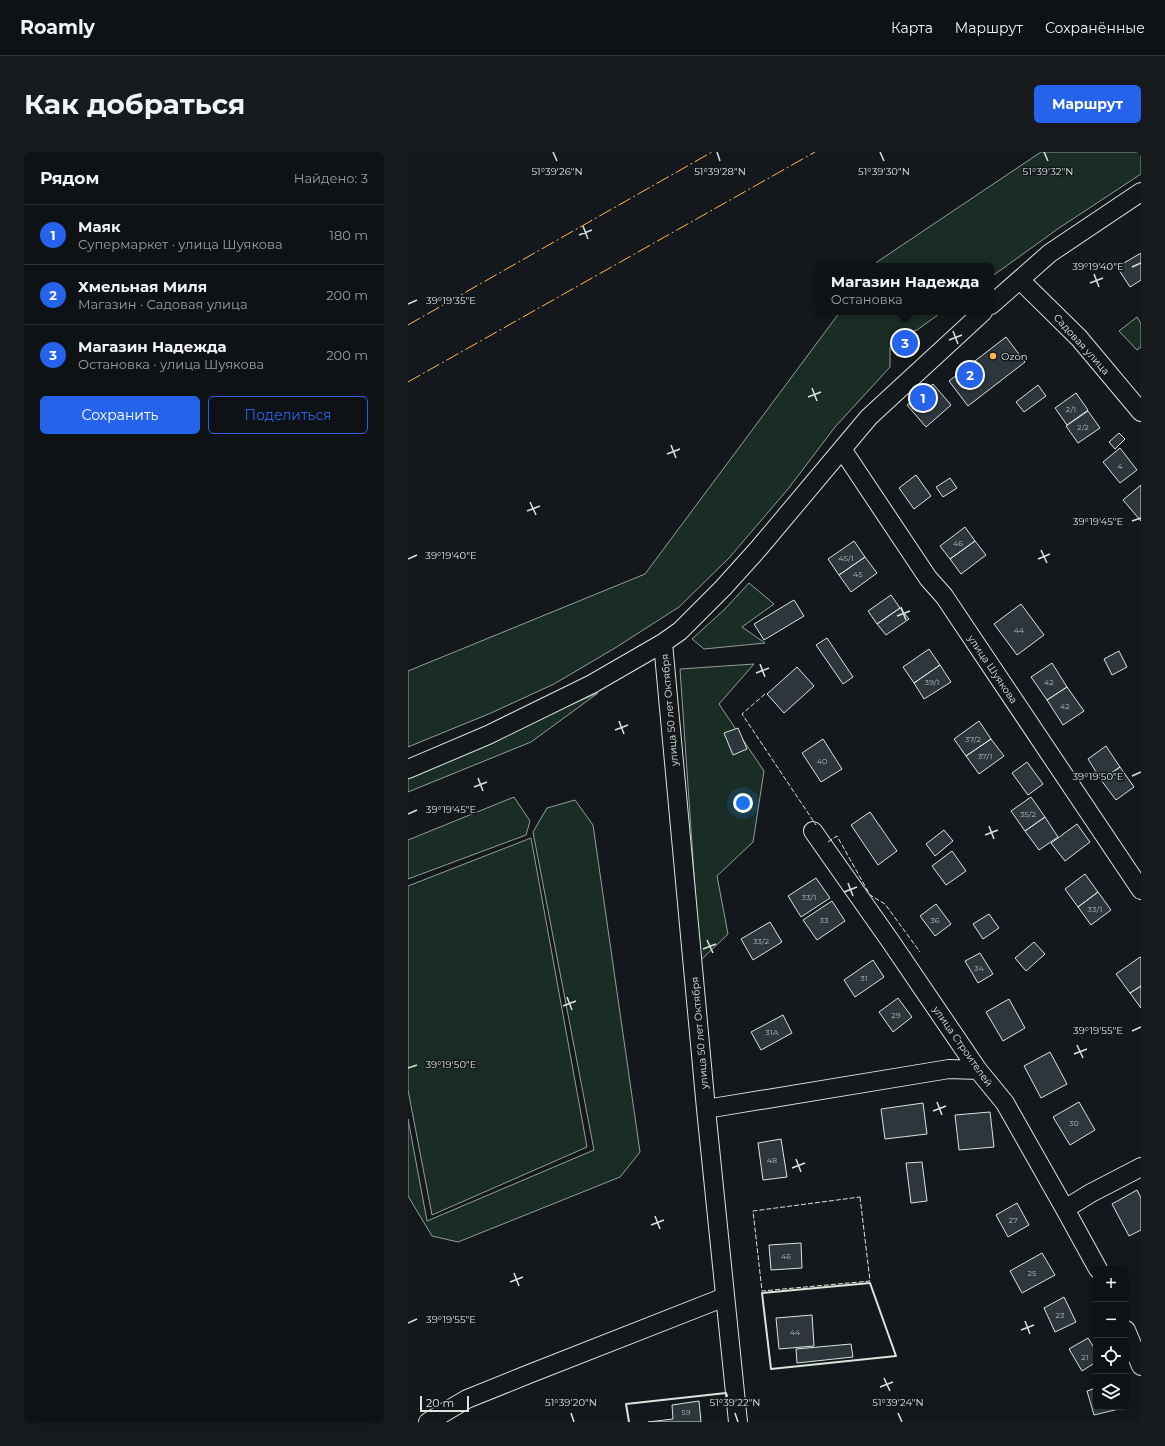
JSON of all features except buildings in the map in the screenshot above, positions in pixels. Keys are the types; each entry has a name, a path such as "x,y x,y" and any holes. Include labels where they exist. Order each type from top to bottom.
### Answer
{"street":[{"path":"994,302 1050,253 1141,192"},
{"name":"Садовая улица","path":"1020,280 1079,338 1141,412"},
{"path":"408,769 488,735 592,684 663,643 680,631 724,588 869,417 980,315"},
{"name":"улица Шуякова","path":"842,450 924,572 944,596 1141,890"},
{"name":"улица 50 лет Октября","path":"663,643 706,1109 738,1422"},
{"name":"улица Строителей","path":"813,831 978,1070 1004,1103 1096,1266"},
{"path":"706,1109 949,1069 978,1070"},
{"path":"1065,1209 1091,1193 1141,1167"},
{"path":"428,1422 474,1396 725,1297"},
{"path":"1129,1337 1141,1366"}],"green space":[{"path":"1041,152 1141,152 1141,174 1059,228 994,275 994,263 876,263"},
{"path":"838,315 938,315 917,330 907,333 890,347 890,367 835,427 788,489 729,558 679,607 615,648 554,684 491,713 408,747 408,671 645,574"},
{"path":"1137,317 1141,324 1141,347 1137,350 1119,331"},
{"path":"749,583 774,604 742,627 765,643 704,649 692,639 725,609"},
{"path":"754,664 719,704 764,771 753,842 717,876 728,934 700,961 680,669"},
{"path":"598,693 531,742 408,792 408,774"},
{"path":"514,797 530,821 526,835 408,879 408,840"},
{"path":"575,800 593,825 640,1152 620,1177 458,1242 432,1236 408,1196 408,1119 427,1221 594,1150 533,832 547,808"},
{"path":"531,838 587,1147 432,1215 408,1090 408,886"}],"fence":[{"path":"765,694 742,714 816,825"},
{"path":"828,842 837,836 870,895 885,904 920,952"},
{"path":"860,1197 870,1281 762,1291 753,1211 860,1197"}],"wall":[{"path":"870,1283 896,1356 771,1369 762,1293 870,1283"},
{"path":"629,1422 626,1404 726,1393 727,1396"}],"power":[{"path":"408,325 712,152"},
{"path":"408,382 815,152"}],"place":[{"name":"Магазин Надежда","path":"905,343"},
{"name":"Ozon","path":"993,356"},
{"name":"Хмельная Миля","path":"970,375"},
{"name":"Маяк","path":"923,398"}]}
